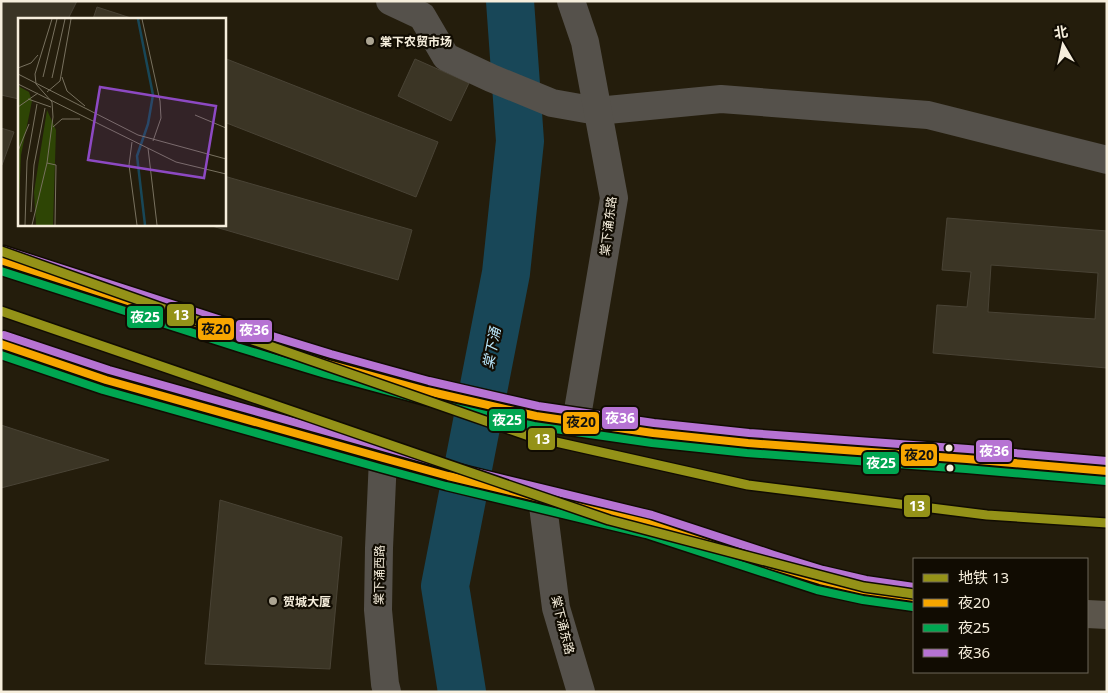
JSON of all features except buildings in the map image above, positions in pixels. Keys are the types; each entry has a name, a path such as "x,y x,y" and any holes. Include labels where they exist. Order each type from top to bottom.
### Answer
{"highway":[{"path":"1,260 328,364 427,391 536,416 653,433 748,443 1107,471"},
{"path":"1,344 106,380 383,458 649,524 820,580 864,590 913,597"},
{"path":"1088,614 1107,615"}],"street":[{"path":"390,1 422,16 446,56 491,78 552,103 597,111 721,100 928,115 1107,160"},
{"name":"棠下涌东路","path":"571,1 585,42 614,198 576,422"},
{"name":"棠下涌西路","path":"383,458 378,610 387,692"},
{"name":"棠下涌东路","path":"530,496 556,608 581,692"}],"waterway":[{"name":"棠下涌","path":"462,692 445,586 506,273 520,141 510,1"}],"metro line":[{"name":"13","path":"1,251 529,436 748,485 987,515 1107,523"},
{"name":"13","path":"1,311 609,520 864,587 913,594"}],"transit line":[{"name":"夜36","path":"4,250 331,354 429,381 538,406 654,423 749,433 1107,461"},
{"name":"夜20","path":"1,260 328,364 427,391 536,416 653,433 748,443 1107,471"},
{"name":"夜25","path":"1,271 325,374 425,401 534,426 652,443 747,453 1106,481"},
{"name":"夜36","path":"4,335 109,370 450,466 652,515 823,570 866,580 913,587"},
{"name":"夜20","path":"1,344 106,380 383,458 448,476 649,524 820,580 864,590 913,597"},
{"name":"夜25","path":"1,355 103,390 380,468 446,486 646,534 817,590 863,600 913,607"}],"place":[{"name":"棠下农贸市场","path":"370,41"},
{"name":"贺城大厦","path":"273,601"}]}
